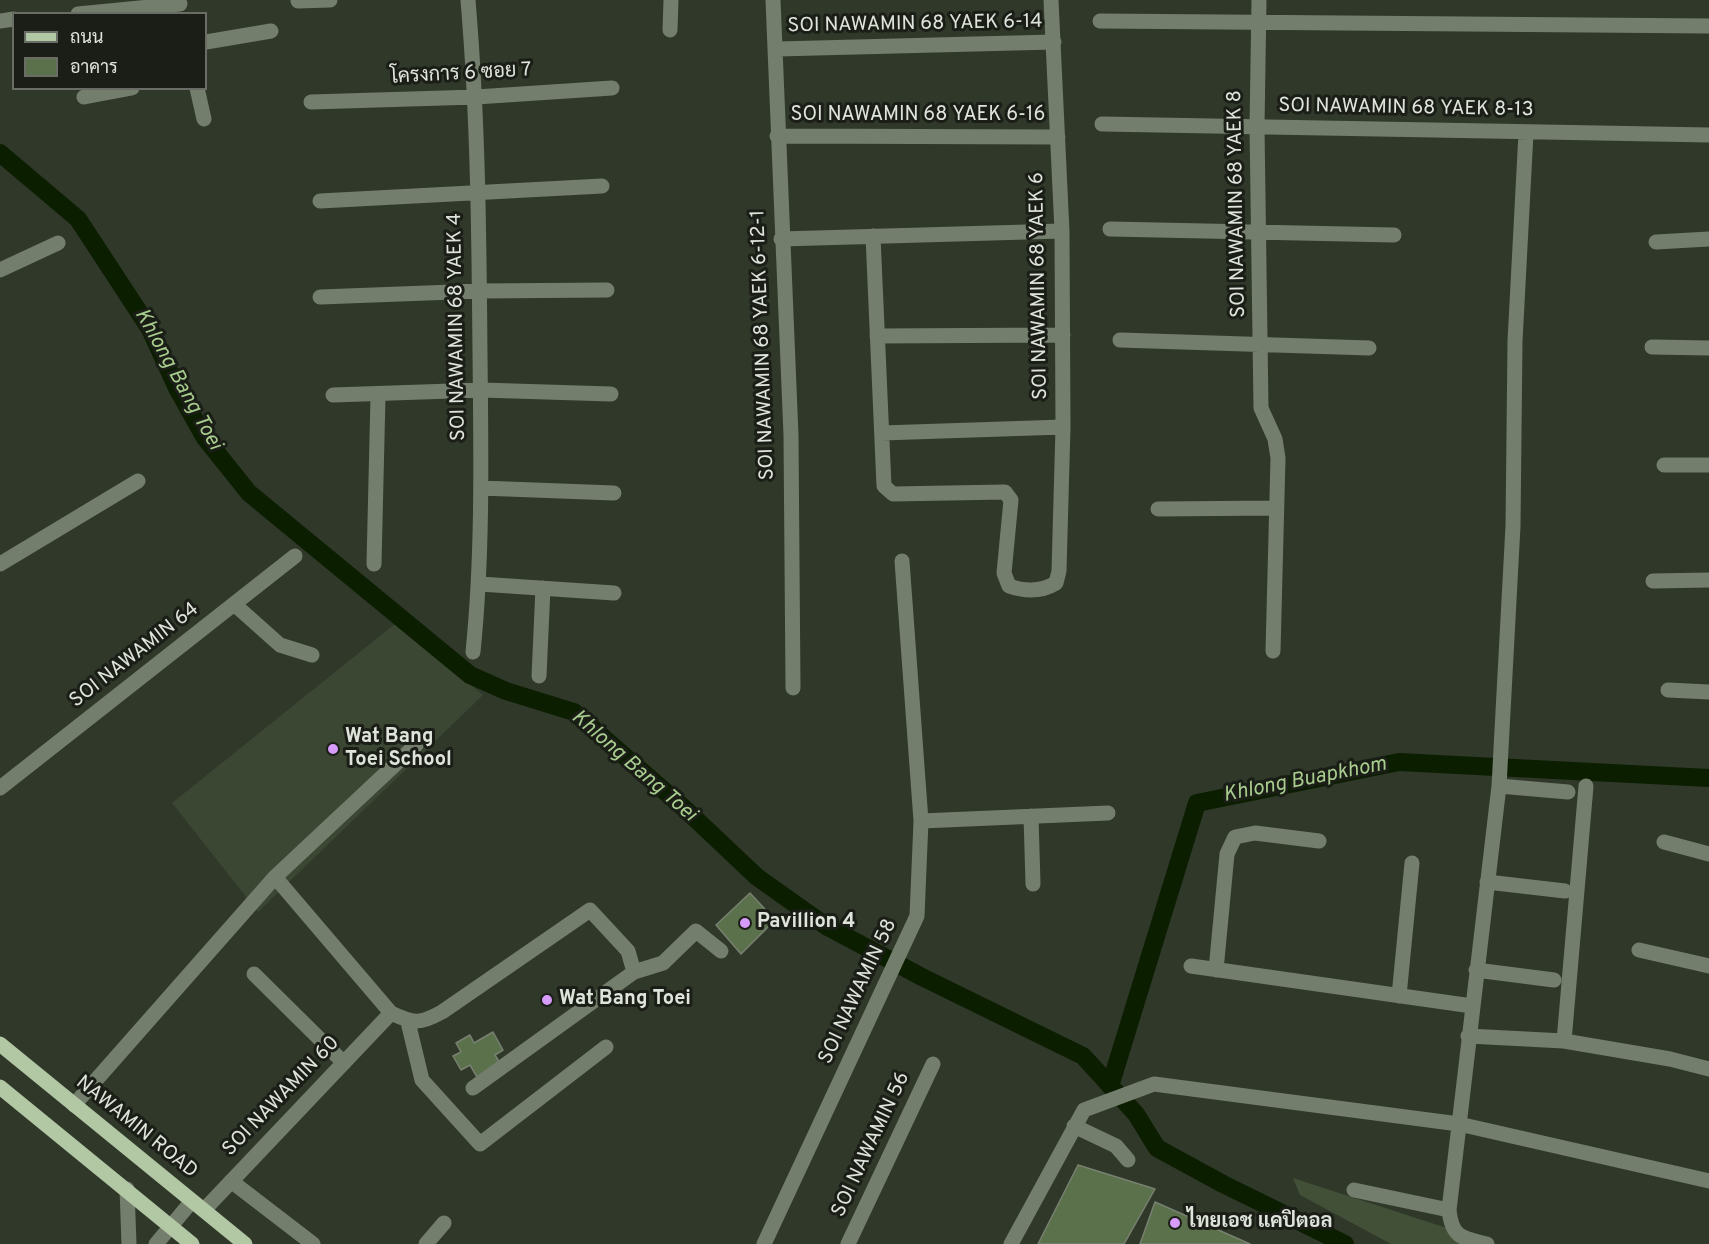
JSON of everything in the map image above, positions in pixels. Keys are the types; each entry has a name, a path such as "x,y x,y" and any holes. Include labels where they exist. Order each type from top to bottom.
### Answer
{"main road":[{"name":"NAWAMIN ROAD","path":"0,1044 245,1244"},
{"path":"0,1087 127,1188 192,1244"}],"street":[{"path":"298,1 330,0"},
{"name":"SOI NAWAMIN 68 YAEK 4","path":"468,0 476,97 481,390 480,584 473,652"},
{"path":"670,0 670,30"},
{"name":"SOI NAWAMIN 68 YAEK 6-12-1","path":"772,0 777,49 777,136 790,435 793,688"},
{"name":"SOI NAWAMIN 68 YAEK 6","path":"882,434 884,486 893,494 1005,492 1011,500 1004,573 1009,586 1022,591 1045,590 1056,583 1059,571 1063,335 1062,231 1052,0"},
{"name":"SOI NAWAMIN 68 YAEK 8","path":"1259,0 1257,127 1261,408 1277,448 1276,508"},
{"path":"104,12 180,6"},
{"path":"1100,21 1709,26"},
{"path":"207,42 271,31"},
{"name":"SOI NAWAMIN 68 YAEK 6-14","path":"777,49 1054,42"},
{"name":"โครงการ 6 ซอย 7","path":"311,102 476,97 612,88"},
{"path":"84,97 121,90"},
{"path":"197,90 204,119"},
{"name":"SOI NAWAMIN 68 YAEK 8-13","path":"1102,124 1709,135"},
{"path":"1487,1244 1459,1236 1450,1226 1449,1210 1499,780 1513,525 1515,341 1526,133"},
{"name":"SOI NAWAMIN 68 YAEK 6-16","path":"777,136 1058,137"},
{"path":"320,201 602,186"},
{"path":"1110,229 1259,234 1394,235"},
{"path":"781,239 1062,231"},
{"path":"873,236 882,434 1063,428"},
{"path":"1656,242 1709,239"},
{"path":"0,270 58,243"},
{"path":"320,297 480,291 608,290"},
{"path":"877,336 1063,335"},
{"path":"1119,340 1369,348"},
{"path":"1652,347 1709,348"},
{"path":"333,395 378,396 481,390 611,393"},
{"path":"374,564 378,396"},
{"path":"1664,465 1709,465"},
{"path":"0,564 138,481"},
{"path":"481,488 614,493"},
{"path":"1158,509 1276,508 1272,651"},
{"name":"SOI NAWAMIN 64","path":"0,788 295,556"},
{"name":"SOI NAWAMIN 58","path":"764,1244 917,916 921,821 902,561"},
{"path":"1653,581 1709,580"},
{"path":"480,584 614,593"},
{"path":"539,676 543,588"},
{"path":"234,604 280,645 312,655"},
{"path":"1668,690 1709,692"},
{"path":"74,1105 275,877 416,745"},
{"path":"1499,780 1568,792"},
{"path":"1564,1041 1586,786"},
{"path":"921,821 1108,813"},
{"path":"1030,816 1034,884"},
{"path":"1216,970 1227,854 1235,837 1255,833 1319,841"},
{"path":"1664,842 1709,854"},
{"path":"1399,996 1412,862"},
{"path":"275,877 391,1013 408,1022 424,1022 442,1012 590,910 628,951 634,972"},
{"path":"1487,882 1565,891"},
{"path":"473,1088 634,972 663,963 696,932 721,951"},
{"path":"1639,950 1709,966"},
{"path":"1191,966 1472,1006"},
{"path":"1476,970 1554,980"},
{"path":"254,974 344,1063"},
{"name":"SOI NAWAMIN 60","path":"156,1244 171,1227 231,1181 391,1013"},
{"path":"408,1022 422,1080 480,1144 606,1047"},
{"path":"1468,1036 1564,1041 1670,1059 1709,1069"},
{"name":"SOI NAWAMIN 56","path":"848,1244 933,1064"},
{"path":"1011,1244 1084,1110 1154,1084 1459,1124 1709,1181"},
{"path":"1074,1126 1116,1146 1128,1160"},
{"path":"231,1181 313,1244"},
{"path":"127,1188 129,1244"},
{"path":"1354,1190 1449,1210"},
{"path":"426,1244 444,1223"}],"shaded area":[{"name":"Wat Bang Toei School","path":"396,623 483,695 258,912 172,803"},
{"path":"1293,1178 1496,1244 1391,1244 1300,1195"}],"building":[{"name":"Pavillion 4","path":"750,893 775,920 741,954 716,925"},
{"path":"493,1032 503,1050 495,1055 500,1063 477,1077 470,1065 461,1070 453,1056 461,1052 456,1043 470,1035 474,1043"},
{"path":"1078,1165 1155,1189 1124,1244 1038,1244"},
{"name":"ไทยเอช แคปิตอล","path":"1155,1202 1250,1244 1140,1244"}],"waterway":[{"name":"Khlong Bang Toei","path":"0,153 78,219 150,329 177,388 205,438 249,493 470,675 506,691 574,712 685,809 757,877 826,926 922,977 1083,1056 1136,1114 1157,1148 1223,1184 1345,1244"},
{"name":"Khlong Buapkhom","path":"1110,1086 1197,803 1399,762 1709,778"}],"place":[{"name":"Wat Bang Toei School","path":"333,749"},
{"name":"Pavillion 4","path":"745,923"},
{"name":"Wat Bang Toei","path":"547,1000"},
{"name":"ไทยเอช แคปิตอล","path":"1175,1223"}]}
